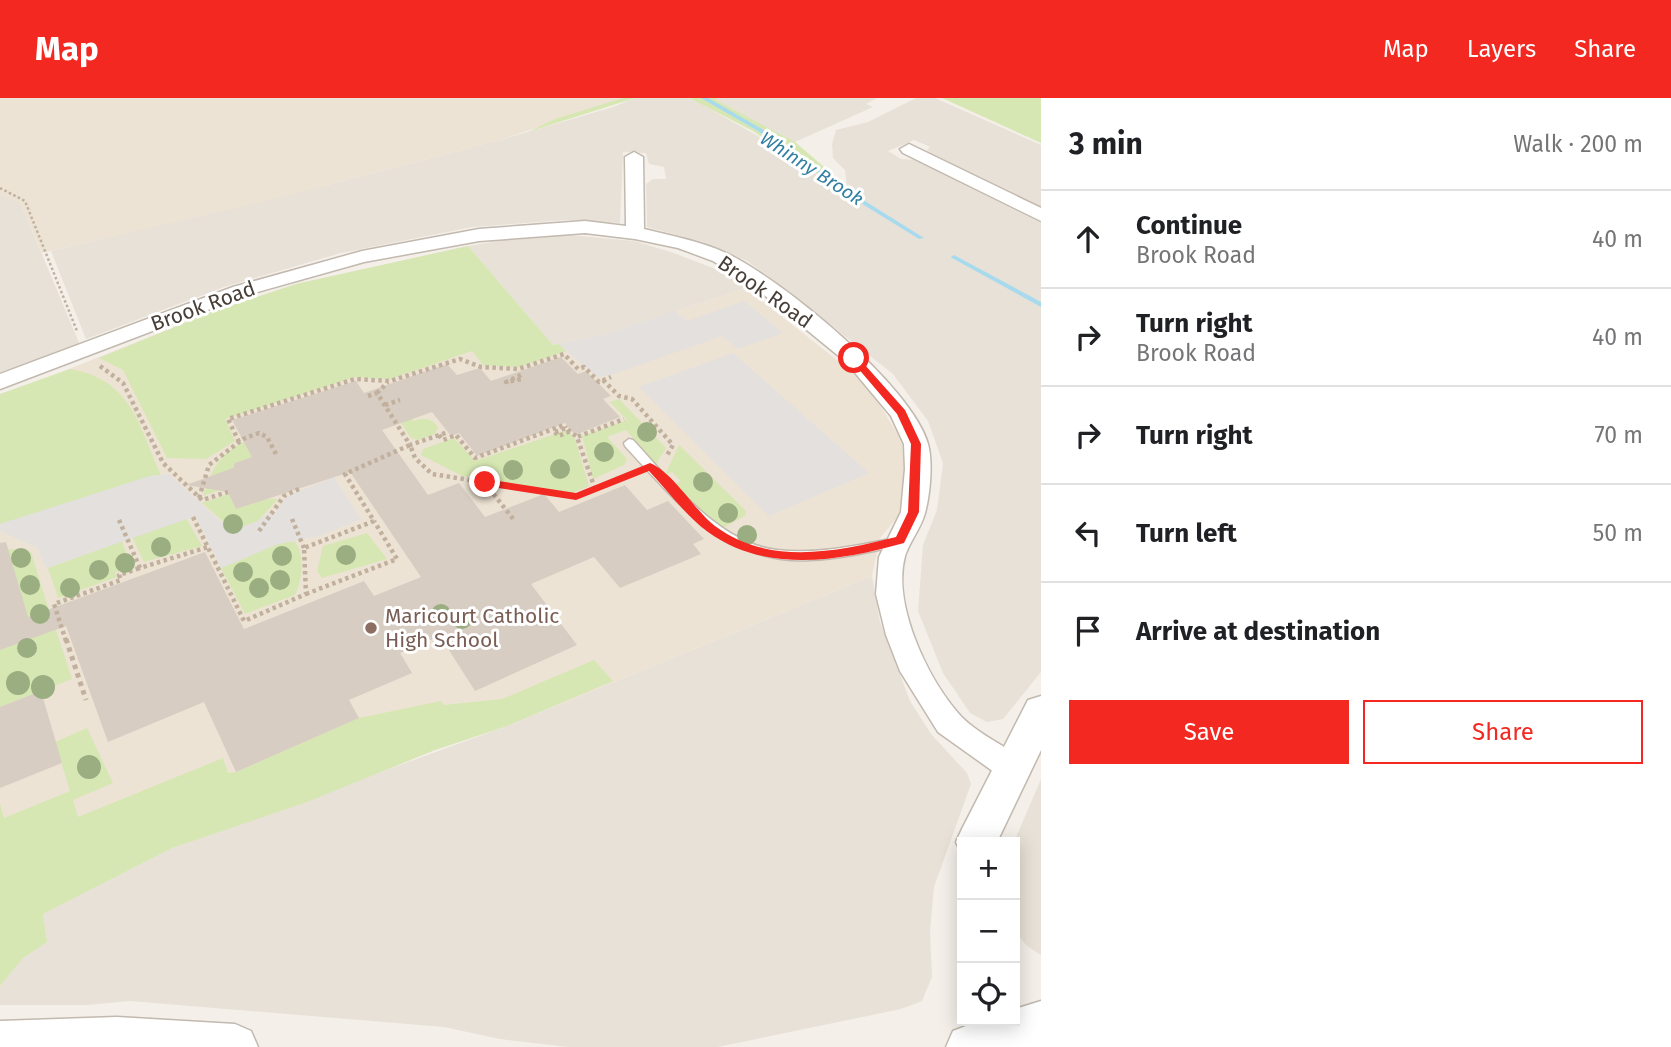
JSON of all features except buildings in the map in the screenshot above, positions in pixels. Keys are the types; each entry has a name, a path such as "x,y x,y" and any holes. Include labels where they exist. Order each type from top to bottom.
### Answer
{"street":[{"path":"908,150 1041,215"},
{"path":"635,233 635,164 656,172"},
{"name":"Brook Road","path":"0,382 240,291 362,257 479,235 585,227 635,233 684,244 730,264 760,282 854,358 880,385 901,413 916,444 913,512 892,557 889,594 910,663 948,723 1012,768"},
{"path":"978,837 1041,711"},
{"path":"7,1045 117,1040 235,1047"}],"lane":[{"path":"629,443 712,529 735,544 765,554 808,558 842,555 900,540"}],"path":[{"path":"0,190 24,201 85,352 123,383 163,463 202,500 228,492"},
{"path":"368,396 377,393 383,384 390,381 460,359 481,366 512,368 564,354 578,369 584,367 599,382 611,377"},
{"path":"512,368 523,379"},
{"path":"239,442 228,419 355,379 390,381"},
{"path":"377,393 410,445 415,458 432,474 576,496 652,469 660,469 673,445 632,399 619,396 603,380"},
{"path":"385,405 400,400"},
{"path":"577,436 624,419"},
{"path":"439,436 443,440 456,435 475,458 564,425 577,436 596,489"},
{"path":"566,428 554,434 558,436 572,431"},
{"path":"193,517 244,621 397,559 345,474 410,445 448,432"},
{"path":"199,498 209,465 239,442 258,433 267,438 276,454"},
{"path":"485,482 513,520"},
{"path":"259,531 284,496 299,489"},
{"path":"292,519 304,548 306,594"},
{"path":"119,520 140,568"},
{"path":"304,548 374,521"},
{"path":"86,700 54,604 121,580 119,575 208,547"}],"shaded area":[{"path":"0,98 623,98 504,139 274,199 42,253 20,203 0,195"},
{"path":"635,98 688,98 777,147 839,190 847,187 845,170 833,158 832,144 836,130 868,122 916,98 935,98 1041,145 1041,208 931,154 927,150 930,147 914,140 888,151 901,159 916,160 1041,223 1041,672 1003,719 987,722 970,713 943,673 918,611 923,545 937,510 943,463 928,421 893,374 747,261 703,242 647,227 646,184 653,179 666,179 664,167 649,164 646,153 623,152 620,223 567,220 472,227 341,253 224,287 86,339 51,251 324,186 504,139"},
{"path":"877,98 866,104 873,107 795,142 715,100"},
{"path":"0,195 20,202 80,345 0,372"},
{"path":"569,235 634,241 671,252 726,273 746,288 606,334 553,345 468,246 530,236"},
{"name":"Maricourt Catholic High School","path":"468,246 553,345 606,334 746,288 847,368 873,394 905,446 908,477 905,508 880,538 872,576 507,726 435,750 307,802 172,848 43,914 47,942 23,958 0,986 0,394 209,313 296,284"},
{"path":"744,301 783,333 738,349 722,336 611,375 597,377 559,344 606,334 675,311 687,321"},
{"path":"733,353 869,473 769,516 639,387"},
{"path":"169,474 231,531 258,521 267,514 274,515 286,497 334,477 361,519 319,536 278,544 221,568 196,516 46,568 38,548 0,531 0,524 150,476"},
{"path":"872,576 880,622 910,701 931,734 967,773 971,784 934,887 930,931 932,977 922,1001 901,1009 718,1047 568,1047 500,1039 444,1027 130,1001 87,1005 0,1005 0,986 8,974 23,958 47,941 43,914 172,848 507,726"},
{"path":"1041,779 1041,955 1020,938 1020,837 1016,837"}],"green space":[{"path":"623,98 635,98 528,132 555,119"},
{"path":"689,98 717,98 716,100 795,142 838,179 836,187 753,131"},
{"path":"942,98 1041,98 1041,143"},
{"path":"468,246 553,345 559,344 566,351 519,367 483,365 472,351 390,379 355,377 225,419 235,441 206,459 167,458 123,370 99,358 209,313 296,284"},
{"path":"70,369 107,383 120,394 138,422 161,475 0,524 0,394"},
{"path":"619,399 666,448 656,464 626,430 607,437 627,459 624,465 593,479 582,436 627,420 610,402"},
{"path":"400,403 414,421 425,419 433,422 438,427 435,434 418,440 411,438 390,407"},
{"path":"567,430 575,439 589,486 570,494 462,476 421,455 423,449 454,438 475,461"},
{"path":"258,436 271,451 235,463 220,490 203,496 211,474 222,458 236,446"},
{"path":"679,445 746,511 746,515 721,529 674,484 681,481 672,472 665,475"},
{"path":"229,494 237,509 264,499 278,499 258,521 233,530 202,503"},
{"path":"186,518 202,546 144,562 132,537"},
{"path":"367,533 387,559 322,578 317,571 323,546"},
{"path":"122,541 131,567 115,572 117,577 58,598 48,568"},
{"path":"294,541 298,546 302,567 295,595 245,614 221,568 278,544"},
{"path":"0,550 31,552 51,617 26,626"},
{"path":"55,627 72,679 0,707 0,650"},
{"path":"594,660 613,681 507,726 435,750 307,802 172,848 43,914 47,942 23,958 0,986 0,804 4,818 70,791 55,742 87,728 113,783 73,800 78,817 223,758 228,773 236,772 359,718 441,701 444,705 502,699"}],"waterway":[{"name":"Whinny Brook","path":"704,98 760,130 866,204 921,238"},
{"name":"Whinny Brook","path":"954,257 1041,305"}],"place":[{"name":"Maricourt Catholic High School","path":"371,628"}],"route":[{"path":"485,482 576,496 650,466 686,506 712,529 748,549 765,554 808,558 842,555 900,540 913,512 917,469 916,444 901,413 880,385 854,358"}]}
